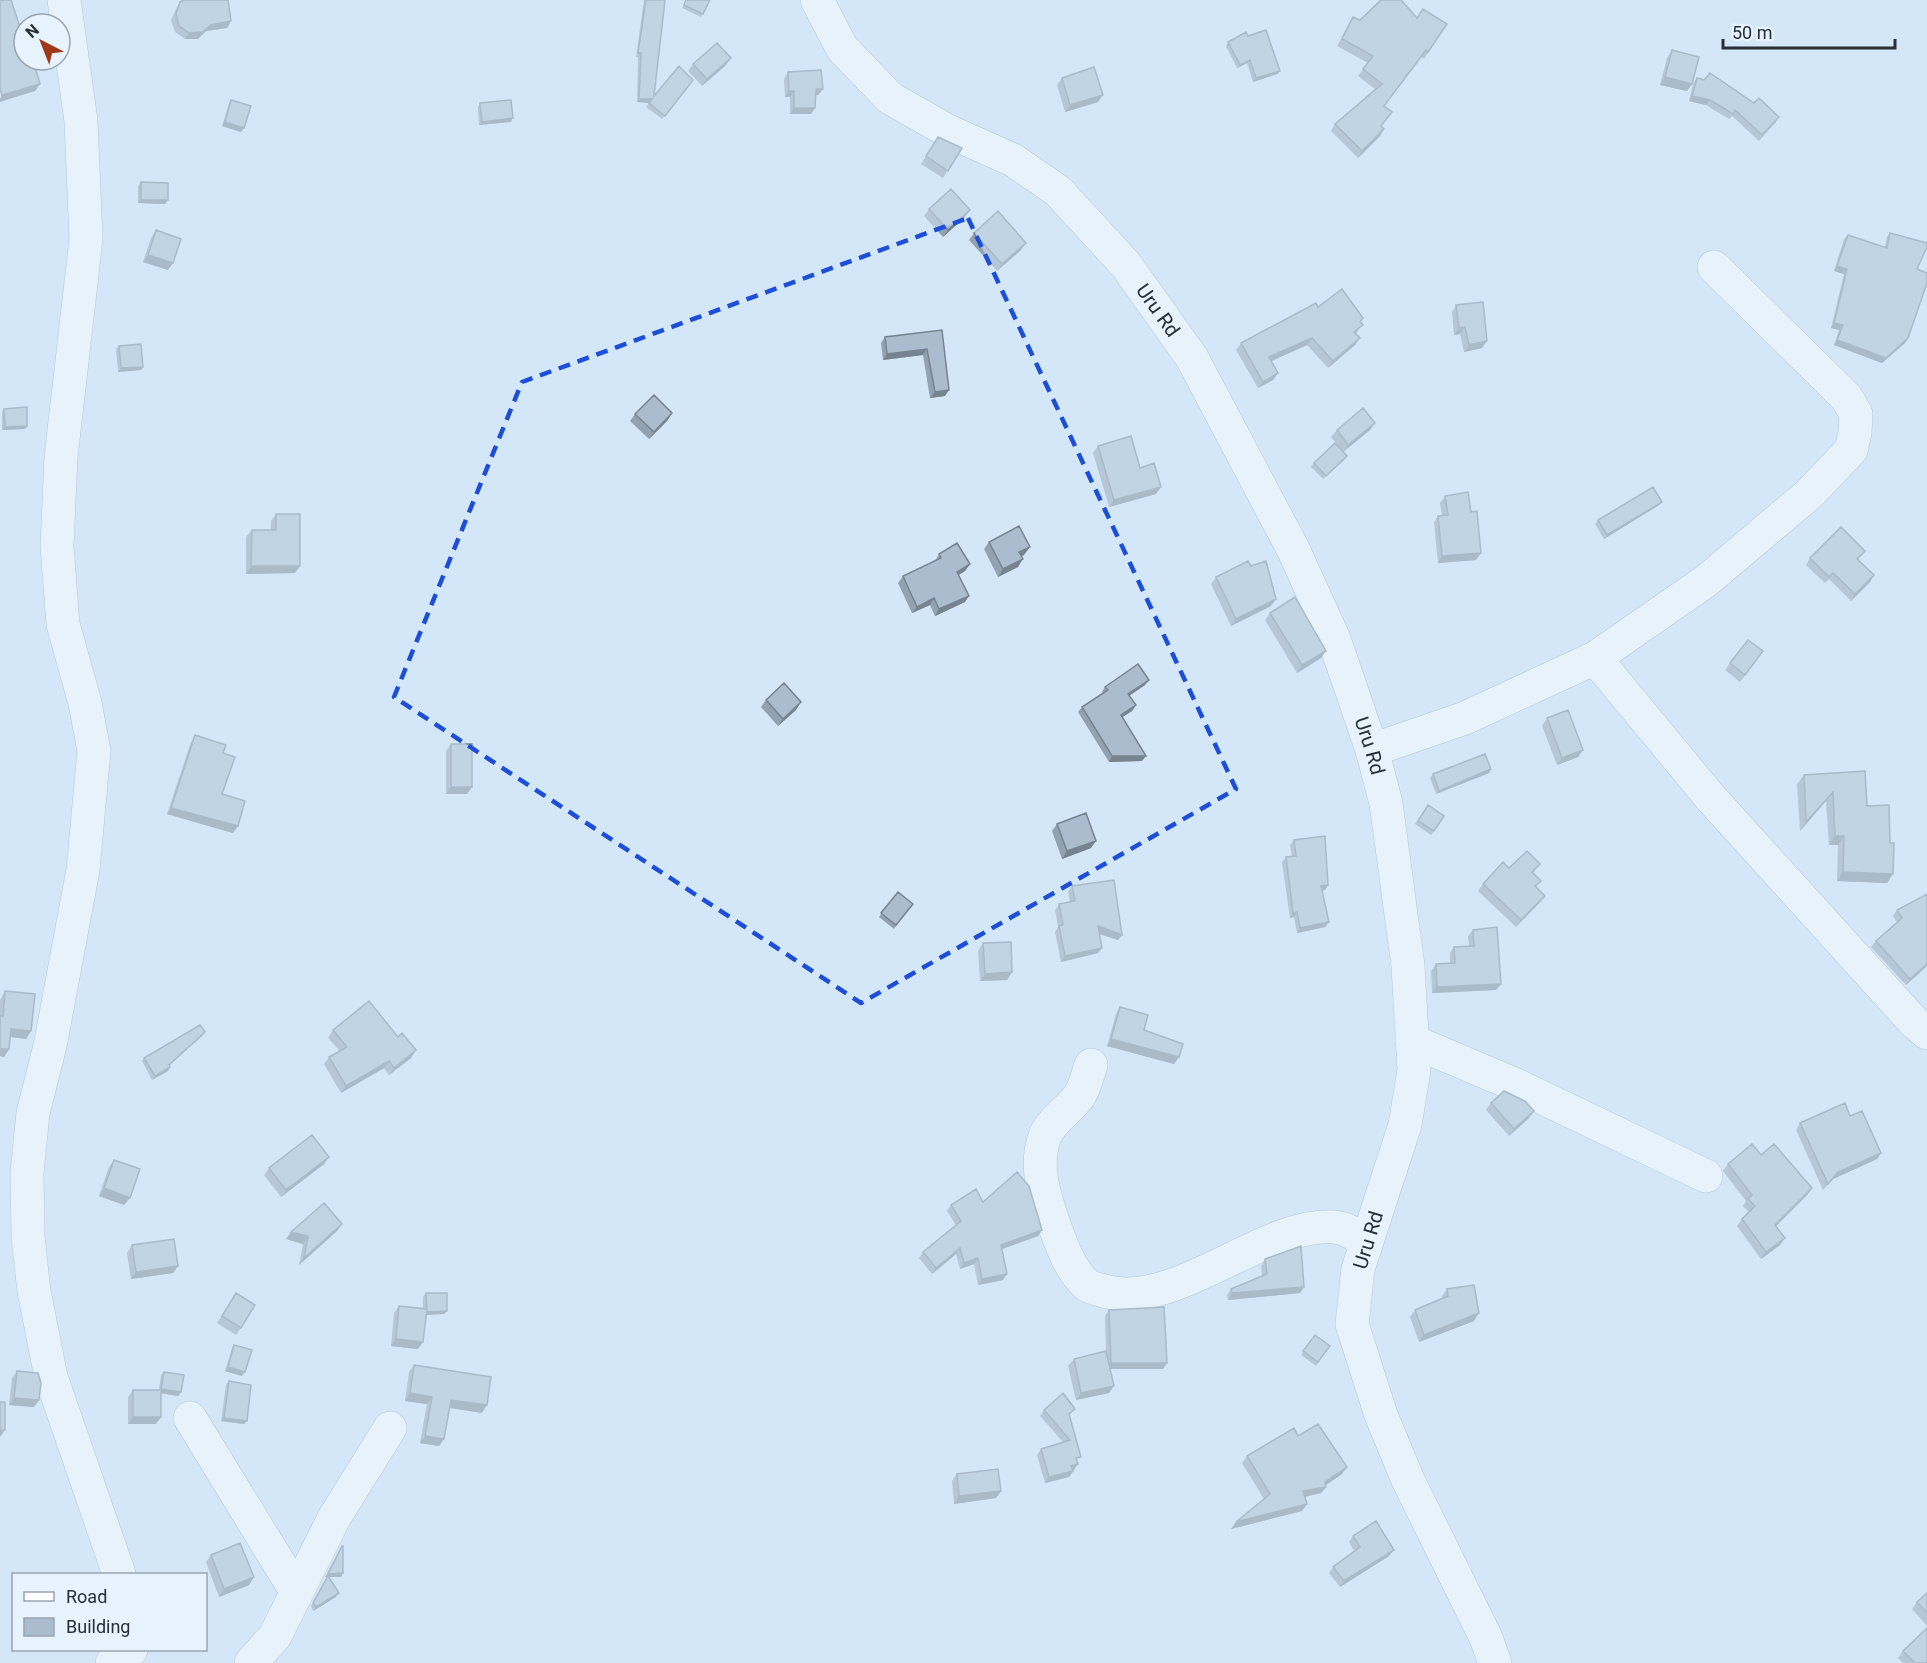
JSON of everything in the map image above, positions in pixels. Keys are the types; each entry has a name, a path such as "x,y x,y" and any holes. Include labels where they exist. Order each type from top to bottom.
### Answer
{"street":[{"path":"64,0 81,121 86,239 62,446 57,546 63,624 94,751 83,870 50,1046 33,1113 27,1173 28,1237 34,1291 51,1377 94,1494 118,1573"},
{"name":"Uru Rd","path":"817,0 842,48 890,98 948,131 1013,160 1049,185 1126,265 1192,358 1273,511 1334,639 1372,750 1386,803 1408,966 1414,1070 1405,1125 1358,1269 1352,1324 1381,1415 1408,1480 1440,1540 1496,1663"},
{"path":"1372,750 1465,718 1595,658 1706,581 1809,494 1851,450 1856,414 1847,398 1714,267"},
{"path":"1595,658 1710,797 1914,1022 1927,1033"},
{"path":"1412,1041 1516,1085 1706,1176"},
{"path":"1091,1065 1081,1093 1045,1135 1040,1157 1043,1190 1063,1248 1077,1273 1089,1287 1114,1293 1153,1289 1199,1274 1282,1237 1314,1228 1348,1230 1366,1242"},
{"path":"190,1418 296,1591"},
{"path":"250,1663 275,1636 334,1518 390,1428"},
{"path":"112,1663 130,1651"}],"highlighted area":[{"path":"968,218 1236,789 861,1003 394,697 522,382"}],"building":[{"path":"11,0 15,12 12,12 12,72 36,72 40,84 2,95 0,89 0,1"},
{"path":"184,0 228,0 231,21 211,25 202,32 189,33 179,26 176,14 180,2"},
{"path":"646,0 665,0 654,96 679,66 693,80 665,116 649,103 652,99 639,99 641,53 638,53"},
{"path":"686,0 710,0 703,14 684,5"},
{"path":"1381,0 1401,0 1417,18 1423,9 1447,24 1428,52 1426,50 1384,106 1392,112 1381,126 1384,129 1362,151 1335,124 1382,84 1363,69 1373,56 1342,39 1353,17 1360,20"},
{"path":"1266,30 1280,71 1256,78 1250,60 1240,65 1228,42 1246,32 1248,36"},
{"path":"717,43 731,58 707,79 693,64"},
{"path":"1672,50 1699,57 1692,84 1665,77"},
{"path":"1094,67 1103,95 1070,105 1062,78"},
{"path":"821,70 823,89 816,89 815,108 794,108 794,91 789,91 788,72"},
{"path":"1710,73 1754,103 1759,98 1779,117 1762,135 1735,110 1733,114 1710,100 1692,96 1697,78 1704,80"},
{"path":"231,100 251,106 244,128 225,122"},
{"path":"511,100 513,118 482,122 480,103"},
{"path":"938,137 962,148 948,171 926,156"},
{"path":"141,182 168,183 168,200 141,200"},
{"path":"951,189 970,210 948,230 929,209"},
{"path":"998,211 1026,243 1002,264 974,233"},
{"path":"156,230 181,239 173,263 148,255"},
{"path":"1890,233 1927,243 1917,269 1927,273 1927,283 1908,338 1886,358 1837,340 1843,325 1834,323 1847,269 1837,266 1848,235 1887,248"},
{"path":"1342,289 1363,318 1360,322 1363,325 1354,332 1360,338 1333,361 1312,338 1269,357 1278,373 1263,382 1241,343 1316,303 1318,307"},
{"path":"1483,302 1487,341 1469,345 1465,327 1459,328 1456,305"},
{"path":"942,330 949,390 935,392 927,349 887,354 885,337"},
{"path":"141,344 143,367 121,368 119,346"},
{"path":"654,395 672,413 654,432 635,414"},
{"path":"27,407 27,426 5,427 4,409"},
{"path":"1363,408 1375,423 1348,445 1337,430"},
{"path":"1131,436 1140,468 1154,463 1161,487 1114,500 1098,446"},
{"path":"1335,443 1347,456 1326,476 1314,463"},
{"path":"1653,487 1662,502 1607,535 1598,520"},
{"path":"1468,492 1471,512 1477,511 1481,553 1442,556 1438,516 1448,515 1445,496"},
{"path":"276,514 300,514 300,566 251,566 252,530 276,530"},
{"path":"1019,526 1030,547 1019,552 1023,559 1003,569 989,542"},
{"path":"1841,527 1865,551 1857,559 1874,575 1855,594 1833,573 1829,577 1810,558"},
{"path":"957,543 970,564 957,572 969,596 939,609 934,598 917,607 903,576 941,558 939,554"},
{"path":"1248,561 1251,566 1266,561 1276,599 1236,619 1216,577"},
{"path":"1295,597 1326,651 1302,665 1270,613"},
{"path":"1748,640 1763,651 1745,675 1730,663"},
{"path":"1138,664 1149,680 1128,694 1136,705 1121,715 1146,756 1112,756 1082,707 1108,690 1105,687"},
{"path":"784,683 801,702 783,719 766,700"},
{"path":"1568,710 1583,750 1562,758 1547,718"},
{"path":"195,735 226,745 223,753 235,757 222,794 245,801 238,826 171,808"},
{"path":"451,744 472,744 472,787 451,787"},
{"path":"1485,754 1491,769 1439,791 1433,774"},
{"path":"1865,771 1867,806 1889,805 1890,843 1894,843 1893,874 1843,872 1844,836 1835,836 1833,792 1806,822 1804,775"},
{"path":"1428,805 1444,816 1434,831 1418,821"},
{"path":"1086,813 1096,841 1067,851 1057,824"},
{"path":"1325,836 1328,885 1321,886 1329,922 1300,928 1297,912 1293,913 1286,857 1296,856 1294,840"},
{"path":"1527,851 1540,864 1532,872 1541,881 1535,886 1545,896 1521,920 1483,884 1503,862 1509,868"},
{"path":"1114,880 1122,935 1098,926 1102,948 1065,956 1059,926 1063,925 1059,904 1075,901 1072,886"},
{"path":"898,892 913,904 896,925 881,913"},
{"path":"1927,894 1927,964 1910,979 1876,941 1902,918 1897,910"},
{"path":"1497,927 1501,984 1437,987 1436,964 1455,963 1454,947 1474,946 1473,930"},
{"path":"1011,942 1012,972 985,974 983,943"},
{"path":"5,991 35,994 31,1031 11,1029 9,1049 0,1049 0,1016 3,1016"},
{"path":"369,1001 398,1037 402,1033 416,1050 394,1068 389,1061 346,1086 329,1057 347,1047 333,1030"},
{"path":"1120,1007 1148,1015 1144,1030 1183,1044 1179,1057 1111,1039"},
{"path":"200,1025 205,1032 169,1065 170,1067 155,1076 144,1058"},
{"path":"1504,1091 1525,1101 1534,1111 1514,1129 1491,1103"},
{"path":"1845,1103 1850,1116 1862,1111 1881,1153 1838,1172 1828,1184 1800,1123"},
{"path":"312,1135 329,1157 286,1190 269,1168"},
{"path":"1752,1144 1761,1155 1774,1144 1812,1188 1775,1225 1785,1238 1766,1252 1742,1219 1755,1206 1748,1199 1752,1195 1728,1164"},
{"path":"114,1160 140,1169 130,1198 104,1188"},
{"path":"1017,1172 1029,1186 1042,1230 1001,1245 1007,1274 982,1279 978,1258 964,1263 960,1248 936,1268 923,1252 961,1221 951,1205 976,1189 983,1202"},
{"path":"324,1203 342,1224 304,1258 308,1236 291,1232"},
{"path":"174,1239 178,1266 136,1272 132,1245"},
{"path":"1301,1246 1304,1287 1232,1293 1231,1289 1267,1274 1265,1259"},
{"path":"1474,1285 1479,1313 1424,1335 1415,1310 1448,1296 1447,1289"},
{"path":"236,1293 255,1305 241,1328 222,1316"},
{"path":"426,1293 447,1293 447,1311 427,1312"},
{"path":"399,1306 427,1309 423,1342 396,1339"},
{"path":"1164,1307 1167,1363 1111,1363 1109,1310"},
{"path":"1315,1335 1330,1346 1318,1362 1303,1351"},
{"path":"234,1345 252,1350 245,1372 228,1367"},
{"path":"1106,1351 1114,1386 1081,1393 1074,1359"},
{"path":"414,1365 491,1377 487,1405 451,1400 444,1439 425,1436 432,1397 410,1393"},
{"path":"17,1371 38,1373 41,1383 39,1400 14,1398"},
{"path":"164,1372 184,1375 181,1392 161,1389"},
{"path":"229,1381 251,1385 247,1421 224,1418"},
{"path":"133,1390 161,1390 161,1417 133,1417"},
{"path":"1063,1393 1075,1409 1069,1414 1081,1457 1076,1458 1078,1464 1071,1466 1073,1471 1049,1477 1041,1449 1070,1440 1044,1410"},
{"path":"0,1402 5,1402 5,1430 0,1430"},
{"path":"1318,1424 1347,1467 1325,1482 1326,1487 1303,1491 1307,1504 1236,1522 1270,1494 1247,1456 1294,1428 1298,1436"},
{"path":"998,1469 1001,1491 959,1496 957,1474"},
{"path":"1376,1521 1394,1550 1344,1581 1333,1567 1360,1547 1353,1536"},
{"path":"240,1543 254,1577 224,1589 211,1555"},
{"path":"342,1546 343,1573 328,1574"},
{"path":"328,1576 339,1593 316,1607 313,1603"},
{"path":"1927,1593 1927,1613 1917,1602"},
{"path":"1927,1628 1927,1663 1915,1663 1903,1651"}]}
